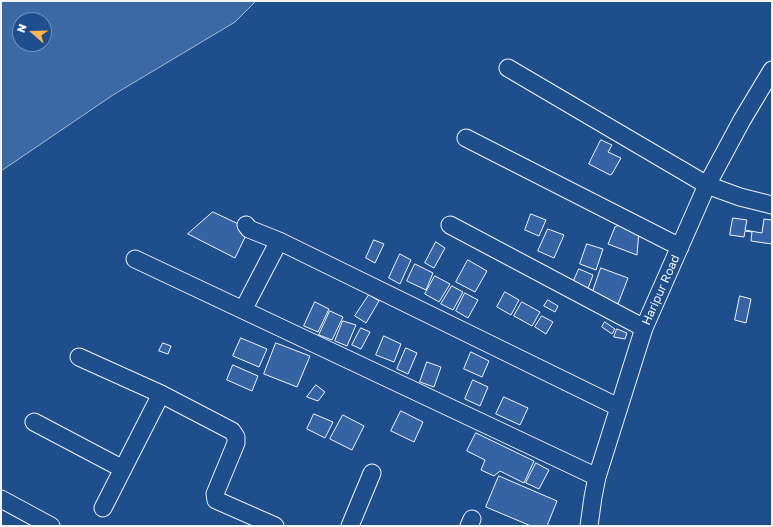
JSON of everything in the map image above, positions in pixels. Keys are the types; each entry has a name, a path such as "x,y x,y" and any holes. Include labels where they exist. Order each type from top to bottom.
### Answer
{"street":[{"path":"508,68 707,185 772,205"},
{"name":"Haripur Road","path":"588,526 597,477 644,328 707,185 742,120 772,70"},
{"path":"466,138 680,247"},
{"path":"246,225 249,229 279,241 618,408"},
{"path":"450,225 644,328"},
{"path":"243,310 279,241"},
{"path":"135,260 597,477"},
{"path":"79,357 161,394 232,431 235,434 236,443 215,494 216,500 275,526"},
{"path":"103,508 161,394"},
{"path":"34,422 123,469"},
{"path":"350,526 372,473"},
{"path":"1,499 50,526"}],"water":[{"path":"1,1 256,1 235,22 113,95 1,171"}],"building":[{"path":"601,140 612,145 608,152 621,158 610,175 589,164"},
{"path":"213,212 249,229 235,258 188,234"},
{"path":"531,214 546,220 539,236 525,230"},
{"path":"733,218 747,220 745,230 762,233 764,219 772,220 772,244 751,241 752,232 745,231 744,237 730,235"},
{"path":"623,224 639,230 637,255 608,244 615,227"},
{"path":"548,229 564,235 554,258 538,251"},
{"path":"374,240 384,244 375,263 366,258"},
{"path":"436,242 445,248 434,268 425,263"},
{"path":"587,244 603,249 596,270 580,264"},
{"path":"400,254 411,260 400,284 389,278"},
{"path":"468,260 487,271 475,292 456,282"},
{"path":"415,264 433,273 426,290 407,281"},
{"path":"601,268 628,278 618,304 590,293 592,292"},
{"path":"579,269 593,275 587,291 572,285"},
{"path":"435,276 450,284 439,302 425,294"},
{"path":"452,286 463,292 453,310 441,304"},
{"path":"505,292 519,300 511,315 497,307"},
{"path":"465,293 478,300 468,318 456,311"},
{"path":"369,295 379,301 366,323 355,316"},
{"path":"740,296 751,299 746,323 735,320"},
{"path":"548,300 558,306 555,312 544,306"},
{"path":"315,302 329,309 318,332 304,326"},
{"path":"522,302 540,312 532,326 514,316"},
{"path":"330,311 343,317 332,340 319,335"},
{"path":"542,316 553,322 546,334 535,327"},
{"path":"343,321 356,325 347,346 335,341"},
{"path":"605,322 615,329 612,334 602,327"},
{"path":"361,328 370,332 361,349 352,345"},
{"path":"617,329 627,333 625,339 614,337"},
{"path":"384,336 401,344 394,362 376,355"},
{"path":"241,338 267,349 259,367 233,356"},
{"path":"163,343 171,346 168,354 159,351"},
{"path":"276,343 310,356 297,387 264,374"},
{"path":"406,348 417,353 408,374 397,369"},
{"path":"471,352 489,361 482,377 464,369"},
{"path":"427,362 441,367 434,387 420,382"},
{"path":"233,365 258,376 252,391 227,380"},
{"path":"473,380 488,387 480,406 465,399"},
{"path":"316,385 325,392 318,401 307,397"},
{"path":"504,397 528,408 520,425 496,414"},
{"path":"401,411 423,422 414,442 391,431"},
{"path":"314,414 333,422 325,438 307,429"},
{"path":"343,415 364,426 352,450 330,439"},
{"path":"476,433 534,461 524,483 500,471 494,476 481,470 485,460 467,451"},
{"path":"536,463 549,470 539,489 526,483"},
{"path":"499,476 557,501 547,526 531,526 486,507"}]}
